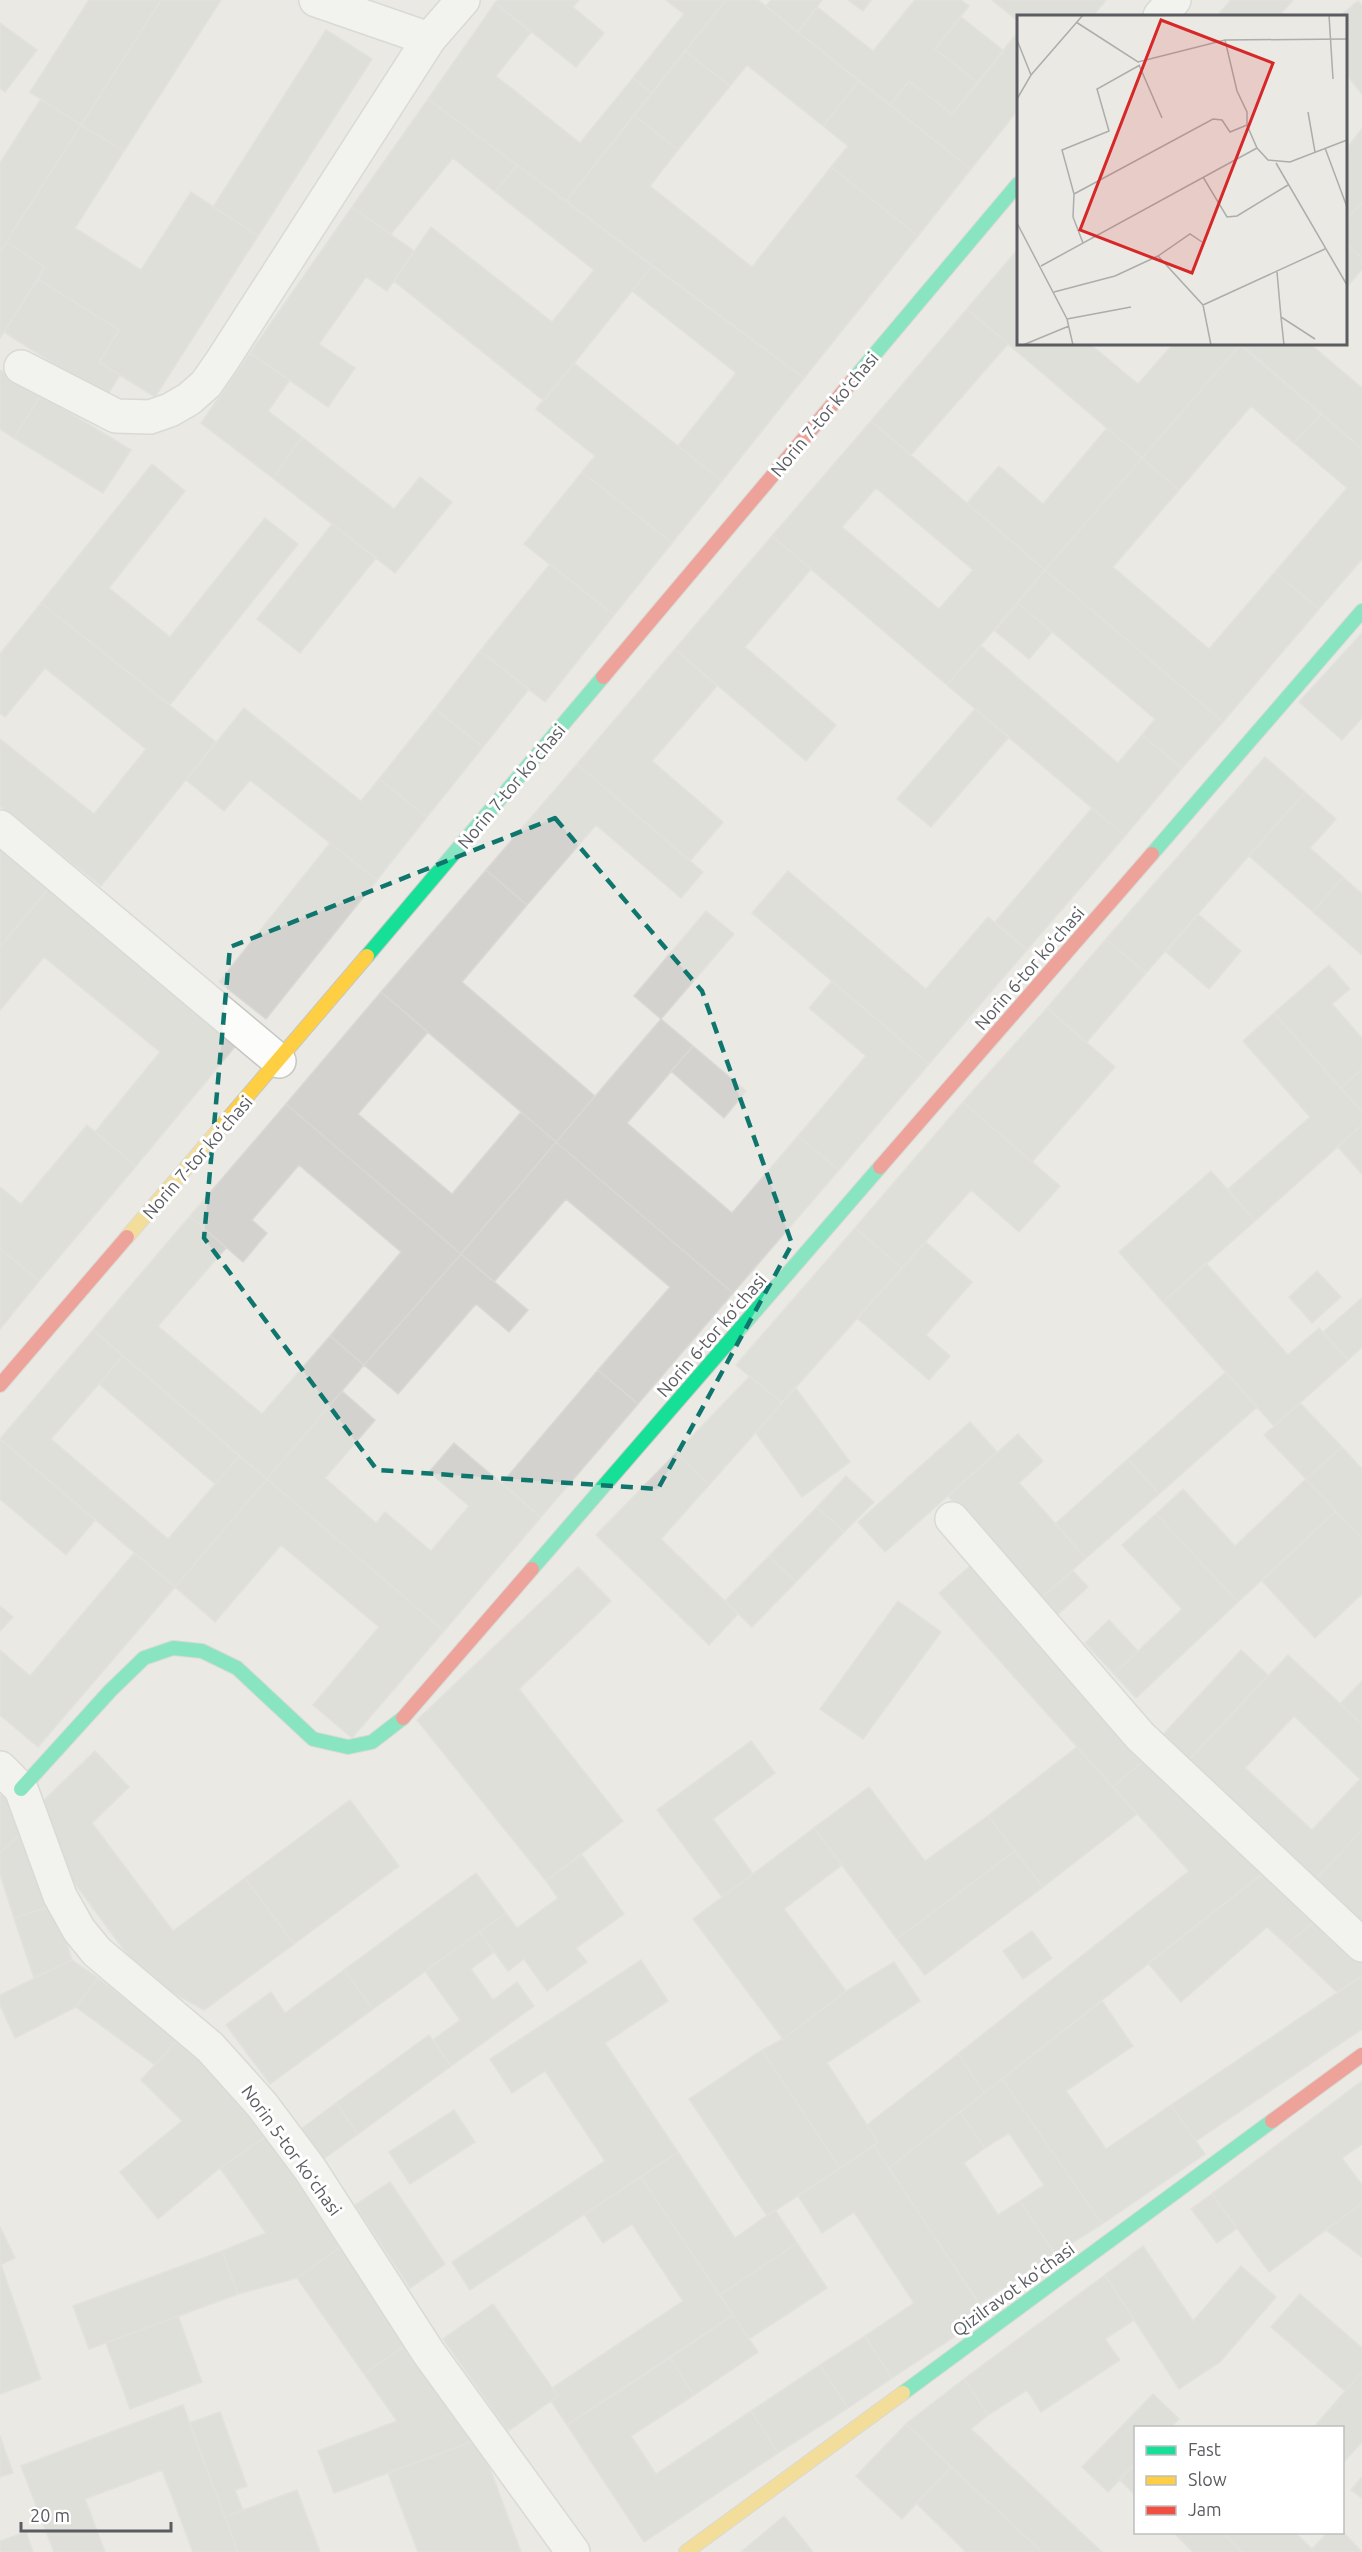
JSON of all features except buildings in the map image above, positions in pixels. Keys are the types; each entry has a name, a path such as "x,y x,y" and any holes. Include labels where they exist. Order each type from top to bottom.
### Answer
{"street":[{"path":"316,0 429,39"},
{"path":"21,367 116,417 150,417 170,410 189,399 206,384 222,361 429,39 463,0"},
{"path":"1161,15 1174,0"},
{"name":"Norin 7-tor koʻchasi","path":"0,1384 279,1061 1017,185"},
{"name":"Norin 6-tor koʻchasi","path":"11,1779 144,1658 173,1648 202,1651 237,1668 313,1739 348,1747 356,1746 372,1742 404,1717 1362,611"},
{"path":"0,827 279,1061"},
{"path":"952,1519 1140,1736 1362,1945"},
{"name":"Norin 5-tor koʻchasi","path":"11,1779 60,1896 79,1930 97,1952 210,2047 262,2105 310,2169 428,2352 573,2552"},
{"name":"Qizilravot koʻchasi","path":"686,2552 1362,2055"}],"highlighted area":[{"path":"555,818 702,991 792,1244 658,1489 377,1470 204,1238 230,947"}],"traffic: fast":[{"path":"853,380 1017,185"},
{"path":"1152,854 1362,611"},
{"path":"367,956 603,677"},
{"path":"532,1569 880,1167"},
{"path":"21,1789 110,1691 144,1658 173,1648 202,1651 237,1668 313,1739 348,1747 372,1742 403,1718"},
{"path":"903,2393 1272,2121"}],"traffic: slow":[{"path":"127,1237 367,956"},
{"path":"686,2552 903,2393"}],"traffic: jam":[{"path":"603,677 853,380"},
{"path":"880,1167 1152,854"},
{"path":"0,1385 127,1237"},
{"path":"403,1718 532,1569"},
{"path":"1272,2121 1362,2055"}]}
